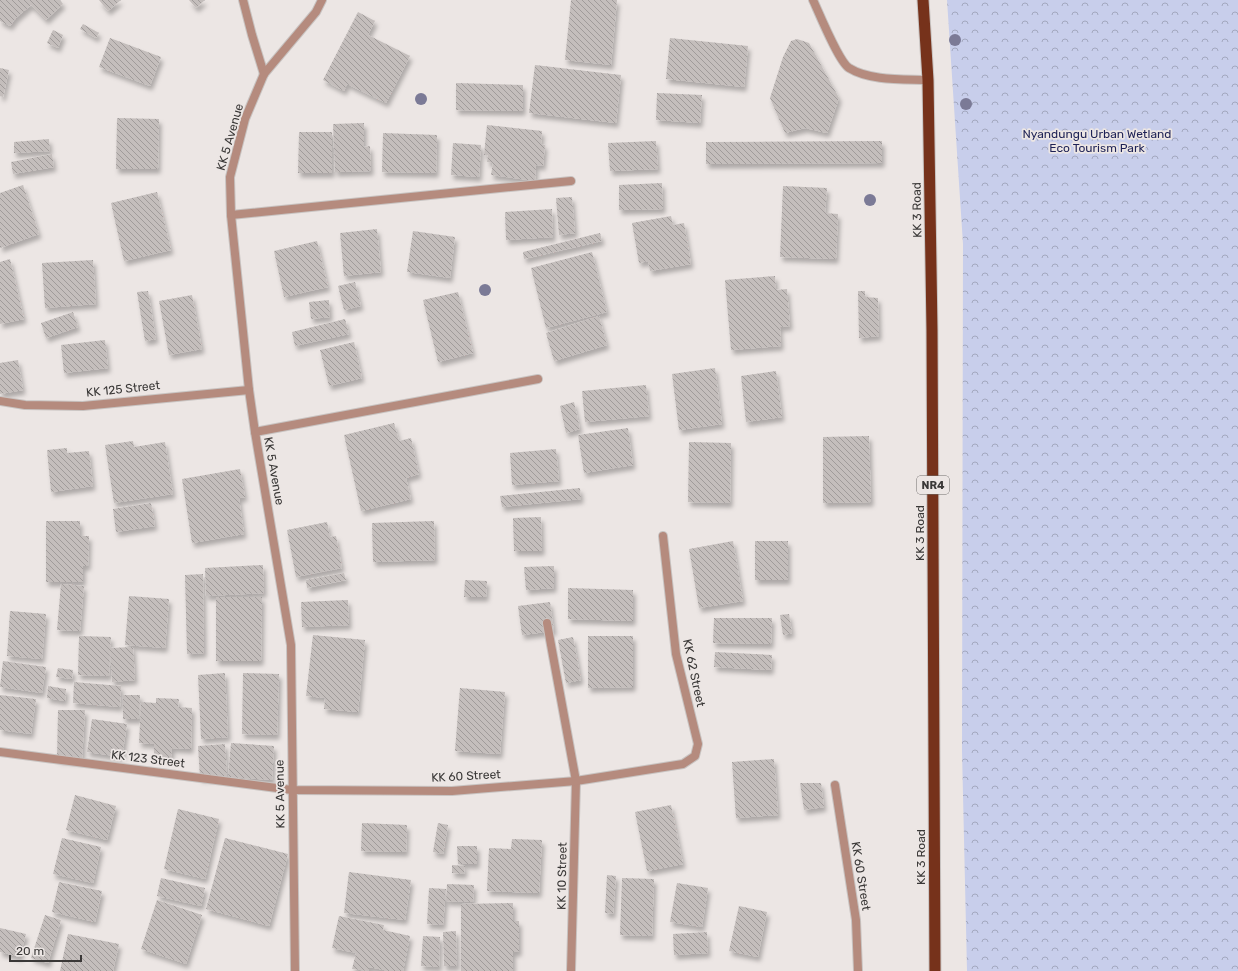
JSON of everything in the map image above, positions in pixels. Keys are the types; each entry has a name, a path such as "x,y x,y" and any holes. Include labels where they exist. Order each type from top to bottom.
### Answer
{"highway":[{"name":"KK 3 Road","path":"923,0 928,80 932,330 935,971"}],"street":[{"path":"243,0 264,74"},
{"name":"KK 5 Avenue","path":"294,971 292,646 249,390 231,215 230,177 245,119 264,74 316,12 322,0"},
{"path":"813,0 835,47 848,68 870,77 928,80"},
{"path":"231,215 571,181"},
{"path":"255,432 538,379"},
{"name":"KK 125 Street","path":"0,401 25,405 83,406 249,390"},
{"name":"KK 62 Street","path":"639,771 683,764 695,756 698,744 676,654 663,536"},
{"name":"KK 10 Street","path":"548,623 576,781 571,971"},
{"name":"KK 123 Street","path":"0,752 292,790"},
{"name":"KK 60 Street","path":"292,790 452,791 576,781 639,771"},
{"name":"KK 60 Street","path":"835,785 856,920 858,971"}],"green space":[{"name":"Nyandungu Urban Wetland Eco Tourism Park","path":"947,0 1238,0 1238,971 967,971 962,751 963,244"}],"building":[{"path":"0,0 60,0 63,4 46,20 31,5 16,18 10,26 0,21"},
{"path":"99,0 121,0 108,11"},
{"path":"189,0 205,0 196,8"},
{"path":"571,0 617,0 611,65 565,60"},
{"path":"358,12 375,21 368,35 410,56 386,103 347,84 344,91 323,80"},
{"path":"83,24 99,33 96,38 80,29"},
{"path":"53,30 63,35 58,48 47,43"},
{"path":"110,38 161,57 150,86 99,67"},
{"path":"670,38 748,46 744,87 666,79"},
{"path":"797,39 809,43 839,98 827,133 805,128 785,133 770,98 783,57 791,41"},
{"path":"535,65 621,75 616,123 529,113"},
{"path":"0,68 9,70 3,97 0,96"},
{"path":"456,83 523,85 523,111 456,110"},
{"path":"657,93 702,95 700,123 656,120"},
{"path":"117,118 159,119 158,169 116,169"},
{"path":"364,123 364,147 370,146 371,171 335,172 333,124"},
{"path":"487,125 542,131 541,144 545,145 543,166 536,165 535,181 491,175 493,163 487,162 488,155 484,155"},
{"path":"299,132 332,132 332,173 298,173"},
{"path":"383,133 437,135 436,173 382,172"},
{"path":"49,139 50,151 14,153 14,142"},
{"path":"656,141 658,169 610,171 608,143"},
{"path":"882,141 882,163 706,164 706,142"},
{"path":"453,143 481,145 479,177 451,175"},
{"path":"52,154 54,167 13,174 11,162"},
{"path":"662,183 663,209 619,210 619,185"},
{"path":"23,185 39,234 0,248 0,193"},
{"path":"783,186 827,188 825,213 838,214 836,259 780,257"},
{"path":"157,192 171,250 124,261 111,203"},
{"path":"572,197 575,233 559,235 556,198"},
{"path":"552,209 553,237 506,240 505,212"},
{"path":"671,216 673,225 684,223 691,264 650,271 648,261 639,263 632,223"},
{"path":"377,229 381,272 344,276 340,233"},
{"path":"413,231 455,237 450,278 407,272"},
{"path":"600,233 602,241 524,259 523,252"},
{"path":"317,241 328,287 284,297 274,251"},
{"path":"592,252 607,312 546,328 531,268"},
{"path":"10,259 24,319 0,324 0,262"},
{"path":"93,260 96,304 45,308 42,263"},
{"path":"775,276 776,290 787,289 790,326 780,327 781,346 731,350 725,280"},
{"path":"355,282 361,306 344,310 338,286"},
{"path":"148,291 156,339 145,341 137,292"},
{"path":"858,291 865,291 865,297 878,298 879,336 859,338"},
{"path":"458,292 473,353 438,362 423,300"},
{"path":"192,295 202,349 169,355 159,301"},
{"path":"329,300 330,317 311,319 309,302"},
{"path":"73,312 78,327 46,338 41,323"},
{"path":"599,316 607,345 554,361 546,333"},
{"path":"345,319 349,334 295,346 292,332"},
{"path":"105,340 108,368 64,373 61,345"},
{"path":"354,342 362,378 329,386 320,350"},
{"path":"18,360 23,390 0,394 0,363"},
{"path":"715,368 722,424 679,430 672,374"},
{"path":"776,371 782,417 746,422 741,376"},
{"path":"646,385 649,416 585,422 582,391"},
{"path":"574,402 580,429 566,433 560,406"},
{"path":"394,423 399,441 411,438 419,474 406,478 411,499 361,511 344,435"},
{"path":"628,428 633,465 584,473 578,435"},
{"path":"869,436 871,502 823,503 823,437"},
{"path":"133,441 134,447 165,442 173,494 114,503 105,445"},
{"path":"689,442 731,443 730,503 688,502"},
{"path":"67,448 67,453 89,451 93,486 51,492 47,450"},
{"path":"556,449 559,481 512,485 510,453"},
{"path":"240,469 245,497 239,498 244,534 192,543 182,479"},
{"path":"580,488 581,499 502,507 500,496"},
{"path":"151,503 155,526 116,532 113,509"},
{"path":"541,517 542,551 514,551 513,518"},
{"path":"46,521 80,521 80,536 89,536 88,566 83,566 83,582 46,582"},
{"path":"434,521 435,560 373,562 372,523"},
{"path":"327,522 330,537 336,536 342,568 296,577 287,530"},
{"path":"733,541 743,601 699,608 689,549"},
{"path":"755,541 788,541 788,580 755,580"},
{"path":"263,565 264,593 206,596 205,568"},
{"path":"554,566 554,588 526,590 524,567"},
{"path":"344,573 346,580 307,588 306,580"},
{"path":"203,574 204,653 187,654 185,575"},
{"path":"465,580 487,581 486,597 464,597"},
{"path":"61,584 84,586 80,631 57,630"},
{"path":"568,588 633,590 633,621 568,619"},
{"path":"129,596 169,599 165,648 125,645"},
{"path":"216,597 262,597 261,661 216,661"},
{"path":"348,600 349,625 302,627 301,602"},
{"path":"550,602 554,631 522,635 518,606"},
{"path":"10,611 46,614 42,659 7,656"},
{"path":"789,614 792,633 783,635 780,615"},
{"path":"714,618 772,618 771,644 713,643"},
{"path":"313,635 365,640 358,712 324,709 325,698 306,696"},
{"path":"79,636 111,637 110,648 133,647 135,680 112,682 110,650 109,676 78,675"},
{"path":"588,636 633,636 633,687 588,688"},
{"path":"573,637 581,680 566,683 558,640"},
{"path":"715,652 772,655 771,670 714,667"},
{"path":"3,661 46,667 42,693 0,687"},
{"path":"58,668 73,670 72,679 56,677"},
{"path":"225,673 228,737 201,739 198,675"},
{"path":"243,673 279,674 277,735 242,734"},
{"path":"74,682 121,686 120,707 73,703"},
{"path":"48,686 66,689 65,701 47,698"},
{"path":"460,688 505,692 500,754 455,751"},
{"path":"0,695 36,699 31,734 0,730"},
{"path":"123,695 140,695 139,719 123,719"},
{"path":"156,698 179,699 178,707 192,708 191,749 172,748 171,757 154,756 154,744 139,743 141,702 156,703"},
{"path":"58,710 85,710 82,760 57,759"},
{"path":"92,719 127,724 122,757 87,752"},
{"path":"231,743 274,746 272,780 228,777"},
{"path":"225,744 227,776 200,778 198,746"},
{"path":"774,759 778,815 736,818 732,762"},
{"path":"800,783 821,783 824,807 804,810"},
{"path":"75,795 116,806 107,840 66,830"},
{"path":"671,805 683,864 647,871 635,812"},
{"path":"178,809 219,819 205,879 164,869"},
{"path":"362,823 407,825 406,852 361,851"},
{"path":"438,823 448,825 443,854 433,852"},
{"path":"62,838 101,847 93,883 53,874"},
{"path":"225,838 288,854 269,926 206,909"},
{"path":"512,839 542,840 539,893 487,891 489,848 511,849"},
{"path":"457,846 477,846 477,864 458,864"},
{"path":"452,865 465,866 464,874 452,873"},
{"path":"349,872 411,880 405,920 344,913"},
{"path":"607,875 616,876 613,914 605,913"},
{"path":"161,878 205,888 201,906 157,896"},
{"path":"622,878 654,879 652,936 620,935"},
{"path":"59,882 102,891 95,922 52,912"},
{"path":"677,883 708,888 702,927 670,922"},
{"path":"447,884 474,885 473,902 446,901"},
{"path":"429,888 446,889 443,925 427,924"},
{"path":"157,900 202,915 186,964 141,949"},
{"path":"513,903 513,921 519,921 519,952 513,952 513,971 461,971 461,904"},
{"path":"739,906 767,912 758,957 729,951"},
{"path":"45,915 61,920 48,963 31,958"},
{"path":"339,916 384,925 383,930 410,936 403,971 389,971 369,967 369,971 352,969 356,953 332,948"},
{"path":"0,928 26,934 20,957 0,952"},
{"path":"456,931 457,966 444,966 443,932"},
{"path":"707,932 708,953 674,955 673,934"},
{"path":"68,934 119,944 113,971 60,971"},
{"path":"423,936 440,937 439,967 421,966"}]}
